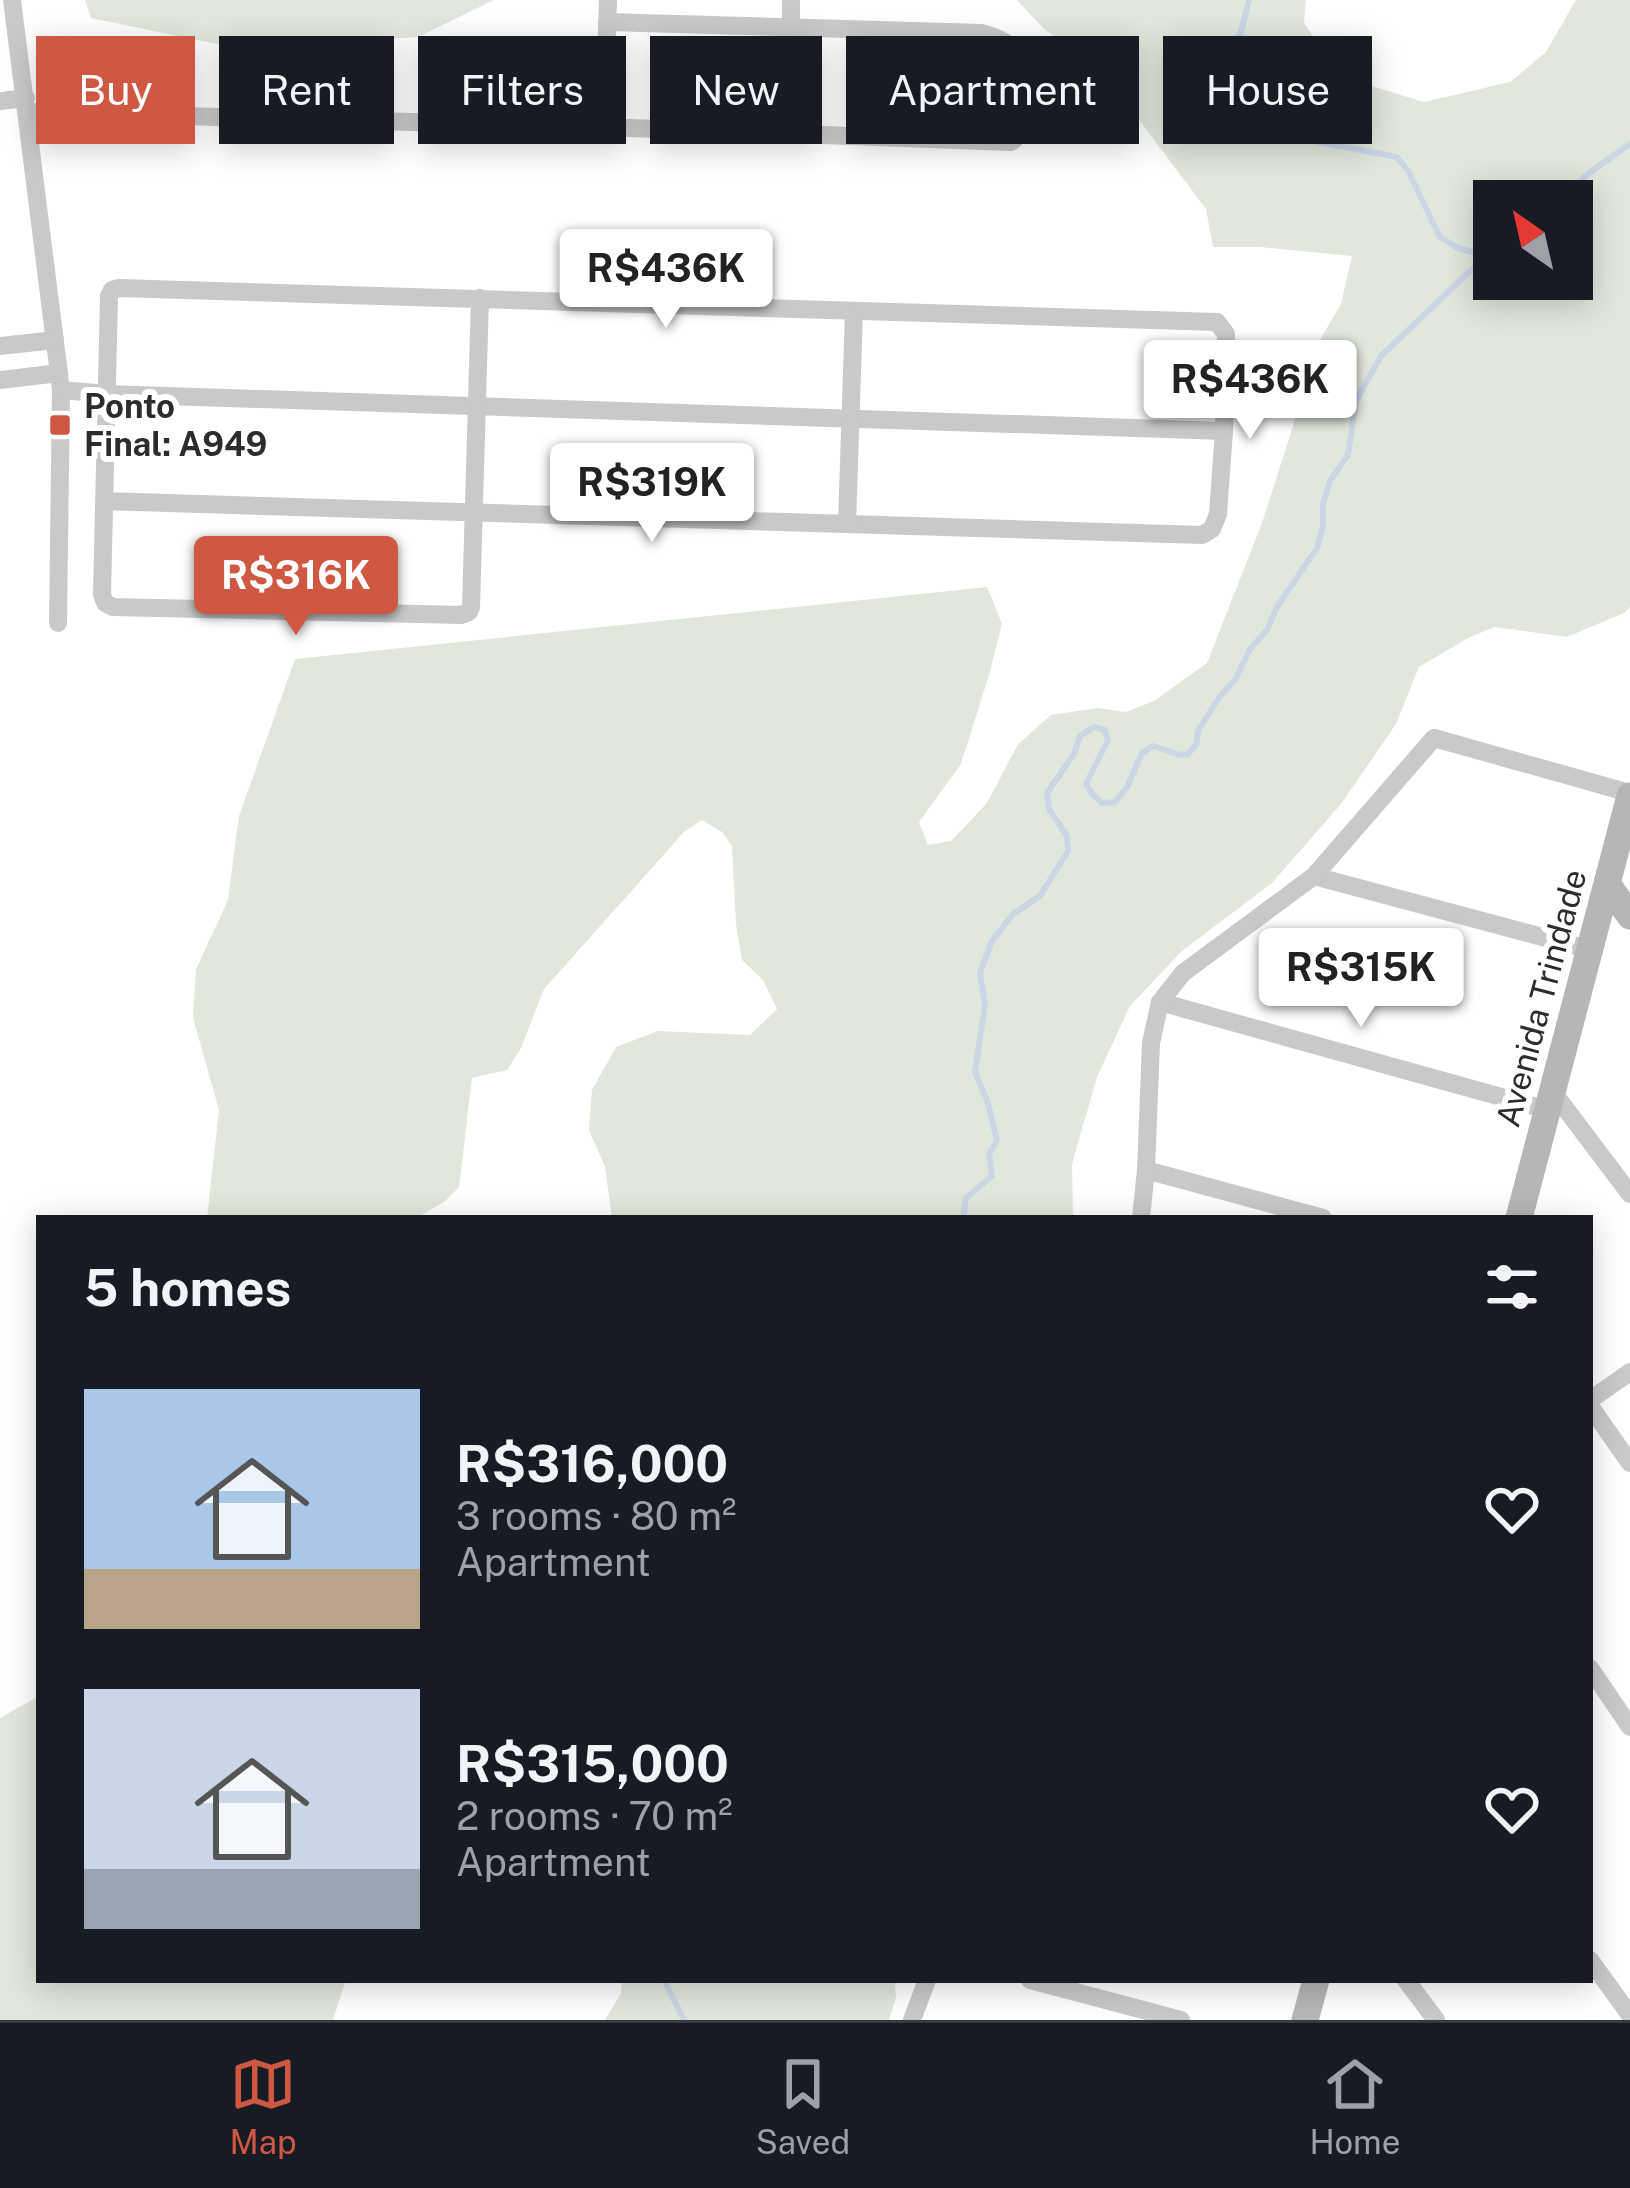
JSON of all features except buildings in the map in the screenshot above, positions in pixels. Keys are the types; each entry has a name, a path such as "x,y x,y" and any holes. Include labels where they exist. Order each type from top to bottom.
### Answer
{"main road":[{"name":"Avenida Trindade","path":"1521,1215 1630,795"},
{"path":"1608,885 1630,916"},
{"path":"1305,2020 1315,1983"}],"street":[{"path":"12,0 60,381 58,623"},
{"path":"607,36 608,0"},
{"path":"791,0 791,28"},
{"path":"607,22 981,33 1006,42 1024,60 1024,127 1011,142 626,129"},
{"path":"0,100 27,105 418,121"},
{"path":"104,501 474,512 1202,535 1212,529 1219,514 1226,334 1216,322 480,298 116,288 109,296 106,394 102,594 105,603 113,607 465,614 471,607 474,512 480,298"},
{"path":"847,524 854,311"},
{"path":"0,346 55,340"},
{"path":"0,380 60,381 106,394 1224,431"},
{"path":"1141,1215 1151,1043 1160,1002 1183,973 1314,876 1434,738 1630,795"},
{"path":"1314,876 1591,950"},
{"path":"1160,1002 1551,1101 1630,1194"},
{"path":"1146,1170 1312,1215"},
{"path":"1593,1401 1630,1372"},
{"path":"1593,1408 1630,1463"},
{"path":"1593,1672 1630,1727"},
{"path":"1593,1964 1630,2015"},
{"path":"912,2020 926,1983"},
{"path":"1041,1983 1181,2020"},
{"path":"1408,1983 1436,2020"}],"shaded area":[{"path":"85,0 494,0 418,37 394,39 219,36 219,45 91,18"},
{"path":"1017,0 1306,0 1304,23 1313,36 1163,36 1163,144 1372,144 1372,86 1424,102 1510,82 1546,52 1576,0 1630,0 1630,607 1567,637 1495,627 1419,667 1396,724 1341,804 1272,883 1182,951 1130,1006 1097,1077 1072,1164 1073,1215 612,1215 605,1167 589,1130 592,1090 616,1047 658,1031 750,1035 777,1009 763,980 742,960 732,846 722,832 702,820 684,832 544,989 507,1070 472,1078 459,1187 444,1202 421,1215 207,1215 219,1110 193,1018 196,969 228,900 239,816 295,659 987,587 1002,624 961,764 919,822 928,845 951,841 987,803 1018,744 1051,715 1098,708 1126,712 1154,701 1207,663 1262,523 1321,338 1341,304 1352,256 1213,247 1206,209 1140,121 1139,36 1054,36"},
{"path":"36,1698 36,1983 345,1983 333,2020 0,2020 0,1718"},
{"path":"622,1983 895,1983 896,1997 889,2020 605,2020"}],"waterway":[{"path":"1249,0 1241,32 1227,57 1234,84 1248,105 1304,139 1397,157 1440,237 1473,252"},
{"path":"1582,180 1630,144"},
{"path":"963,1215 966,1198 992,1176 989,1154 997,1140 975,1072 985,1005 980,973 992,941 1013,914 1040,896 1068,851 1067,836 1049,809 1047,793 1074,754 1080,736 1094,727 1105,730 1108,740 1086,784 1102,803 1115,802 1142,753 1153,746 1180,755 1196,745 1198,731 1317,548 1330,481 1348,455 1356,401 1381,356 1473,269"},
{"path":"666,1983 684,2020"}],"place":[{"name":"Ponto Final: A949","path":"60,425"}]}
